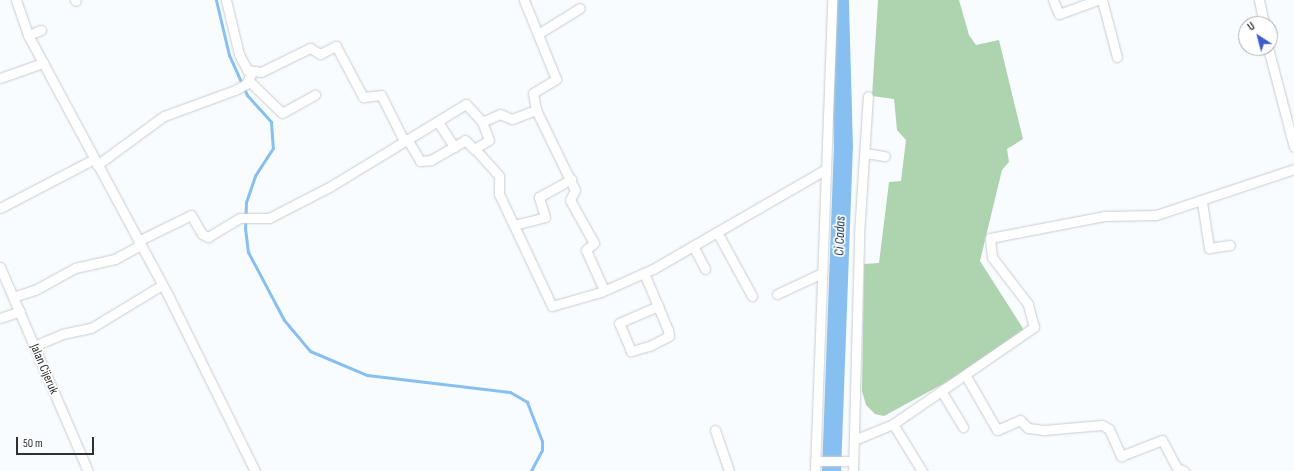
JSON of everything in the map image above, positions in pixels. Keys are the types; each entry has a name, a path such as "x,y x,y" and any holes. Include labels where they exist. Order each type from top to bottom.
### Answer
{"street":[{"path":"16,0 28,35 162,285 255,471"},
{"path":"226,0 246,81 282,113 315,95"},
{"path":"524,0 556,79 533,93 536,110 571,179 575,192 570,200 594,243 586,250 604,290"},
{"path":"815,471 818,461 822,273 832,0"},
{"path":"1053,0 1059,14 1097,0"},
{"path":"1102,0 1117,57"},
{"path":"1260,0 1263,16"},
{"path":"538,34 580,8"},
{"path":"28,35 41,30"},
{"path":"0,208 95,162 164,116 272,69 310,48 320,54 336,46 363,97 381,95 405,140 422,161 433,159 466,140 499,176 499,194 550,305 604,290 644,273 826,169"},
{"path":"1270,56 1294,147"},
{"path":"0,78 43,63"},
{"path":"853,471 851,460 854,440 868,96"},
{"path":"13,297 35,290 75,268 115,259 139,243 191,215 202,234 208,237 243,217 252,219 269,218 331,186 405,140 468,104 482,122 491,139 475,149"},
{"path":"482,122 500,114 512,119 536,110"},
{"path":"438,122 454,147"},
{"path":"865,154 885,156"},
{"path":"854,440 893,424 966,376 1035,324 1028,304 992,256 990,238 1104,216 1156,215 1202,202 1294,169"},
{"path":"514,225 545,217 539,197 571,179"},
{"path":"1202,202 1209,248 1230,245"},
{"path":"717,232 752,296"},
{"path":"692,246 705,269"},
{"name":"Jalan Cijeruk","path":"0,267 88,471"},
{"path":"644,273 658,306 669,336 631,351 619,323 658,306"},
{"path":"777,294 822,273"},
{"path":"34,346 62,334 91,328 162,285"},
{"path":"0,318 20,311"},
{"path":"966,376 997,430 1020,420 1028,428 1044,430 1102,425 1109,429 1121,456 1162,440 1177,468 1184,471"},
{"path":"942,392 963,427"},
{"path":"893,424 922,471"},
{"path":"715,430 729,471"},
{"path":"818,461 851,460"}],"green space":[{"path":"878,0 959,0 969,35 976,45 999,40 1023,139 1007,149 1009,162 1002,170 980,261 1024,330 965,372 884,416 875,414 866,405 862,391 864,264 879,263 889,182 901,181 906,140 897,130 894,99 872,96"}],"waterway":[{"path":"216,0 229,55 247,95 271,122 273,148 255,176 246,202 245,228 248,252 284,320 310,351 367,375 510,392 527,402 542,441 542,450 531,471"},
{"name":"Ci Cadas","path":"831,471 843,147 839,0"}]}
